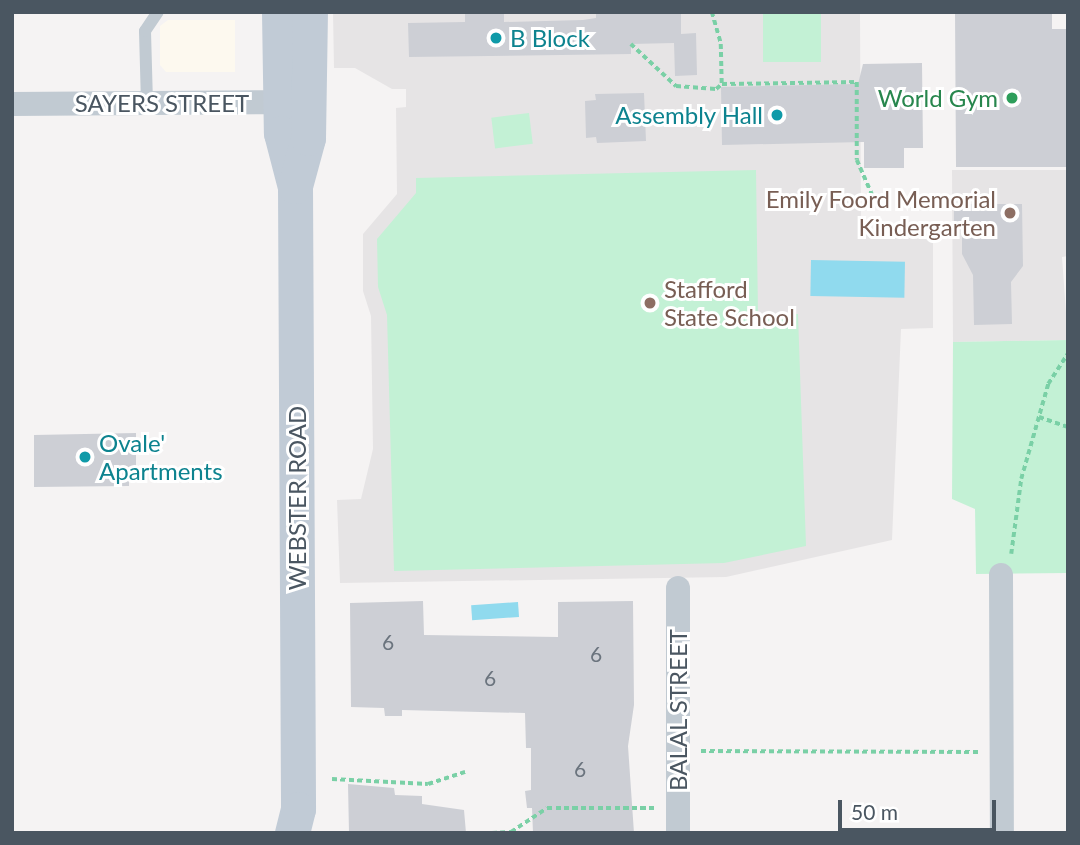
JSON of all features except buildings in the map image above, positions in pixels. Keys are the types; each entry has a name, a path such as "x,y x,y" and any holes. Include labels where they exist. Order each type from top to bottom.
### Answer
{"main road":[{"name":"WEBSTER ROAD","path":"279,12 295,97 308,138 295,187 299,825"},
{"name":"WEBSTER ROAD","path":"295,97 310,12"}],"street":[{"name":"SAYERS STREET","path":"12,104 147,103 295,97"},
{"path":"1001,575 1002,833"},
{"name":"BALAL STREET","path":"678,588 678,833"}],"lane":[{"path":"147,103 145,32 158,12"}],"path":[{"path":"712,12 721,44 722,84"},
{"path":"631,44 676,86 716,89 722,84 857,82 857,160 874,199"},
{"path":"1001,575 1011,569 1011,536 1048,384 1068,353"},
{"path":"1039,416 1068,427"},
{"path":"678,751 1001,752"},
{"path":"332,779 428,784 465,772"},
{"path":"492,833 511,832 547,808 678,808"}],"shaded area":[{"name":"Stafford State School","path":"333,12 860,12 861,233 933,234 933,328 901,329 892,540 726,577 340,583 337,500 361,499 373,449 371,316 363,291 363,234 397,194 396,108 406,107 406,89 392,89 355,68 334,68"},
{"path":"168,20 235,20 235,72 166,72 160,65 160,26"},
{"name":"Emily Foord Memorial Kindergarten","path":"952,170 1068,170 1068,256 1062,257 1068,340 953,342"}],"green space":[{"path":"763,12 821,12 821,62 763,62"},
{"path":"529,113 533,144 495,148 491,118"},
{"path":"756,170 758,314 798,314 806,546 724,563 394,571 387,315 378,287 377,239 416,193 416,178"},
{"path":"1068,340 1068,573 976,574 975,509 952,499 953,342"}],"water":[{"path":"811,260 905,262 904,298 810,296"},
{"path":"518,602 519,617 472,620 471,605"}],"place":[{"name":"B Block","path":"496,38"},
{"name":"World Gym","path":"1012,98"},
{"name":"Assembly Hall","path":"777,115"},
{"name":"Emily Foord Memorial Kindergarten","path":"1010,213"},
{"name":"Stafford State School","path":"650,303"},
{"name":"Ovale' Apartments","path":"85,457"}]}
